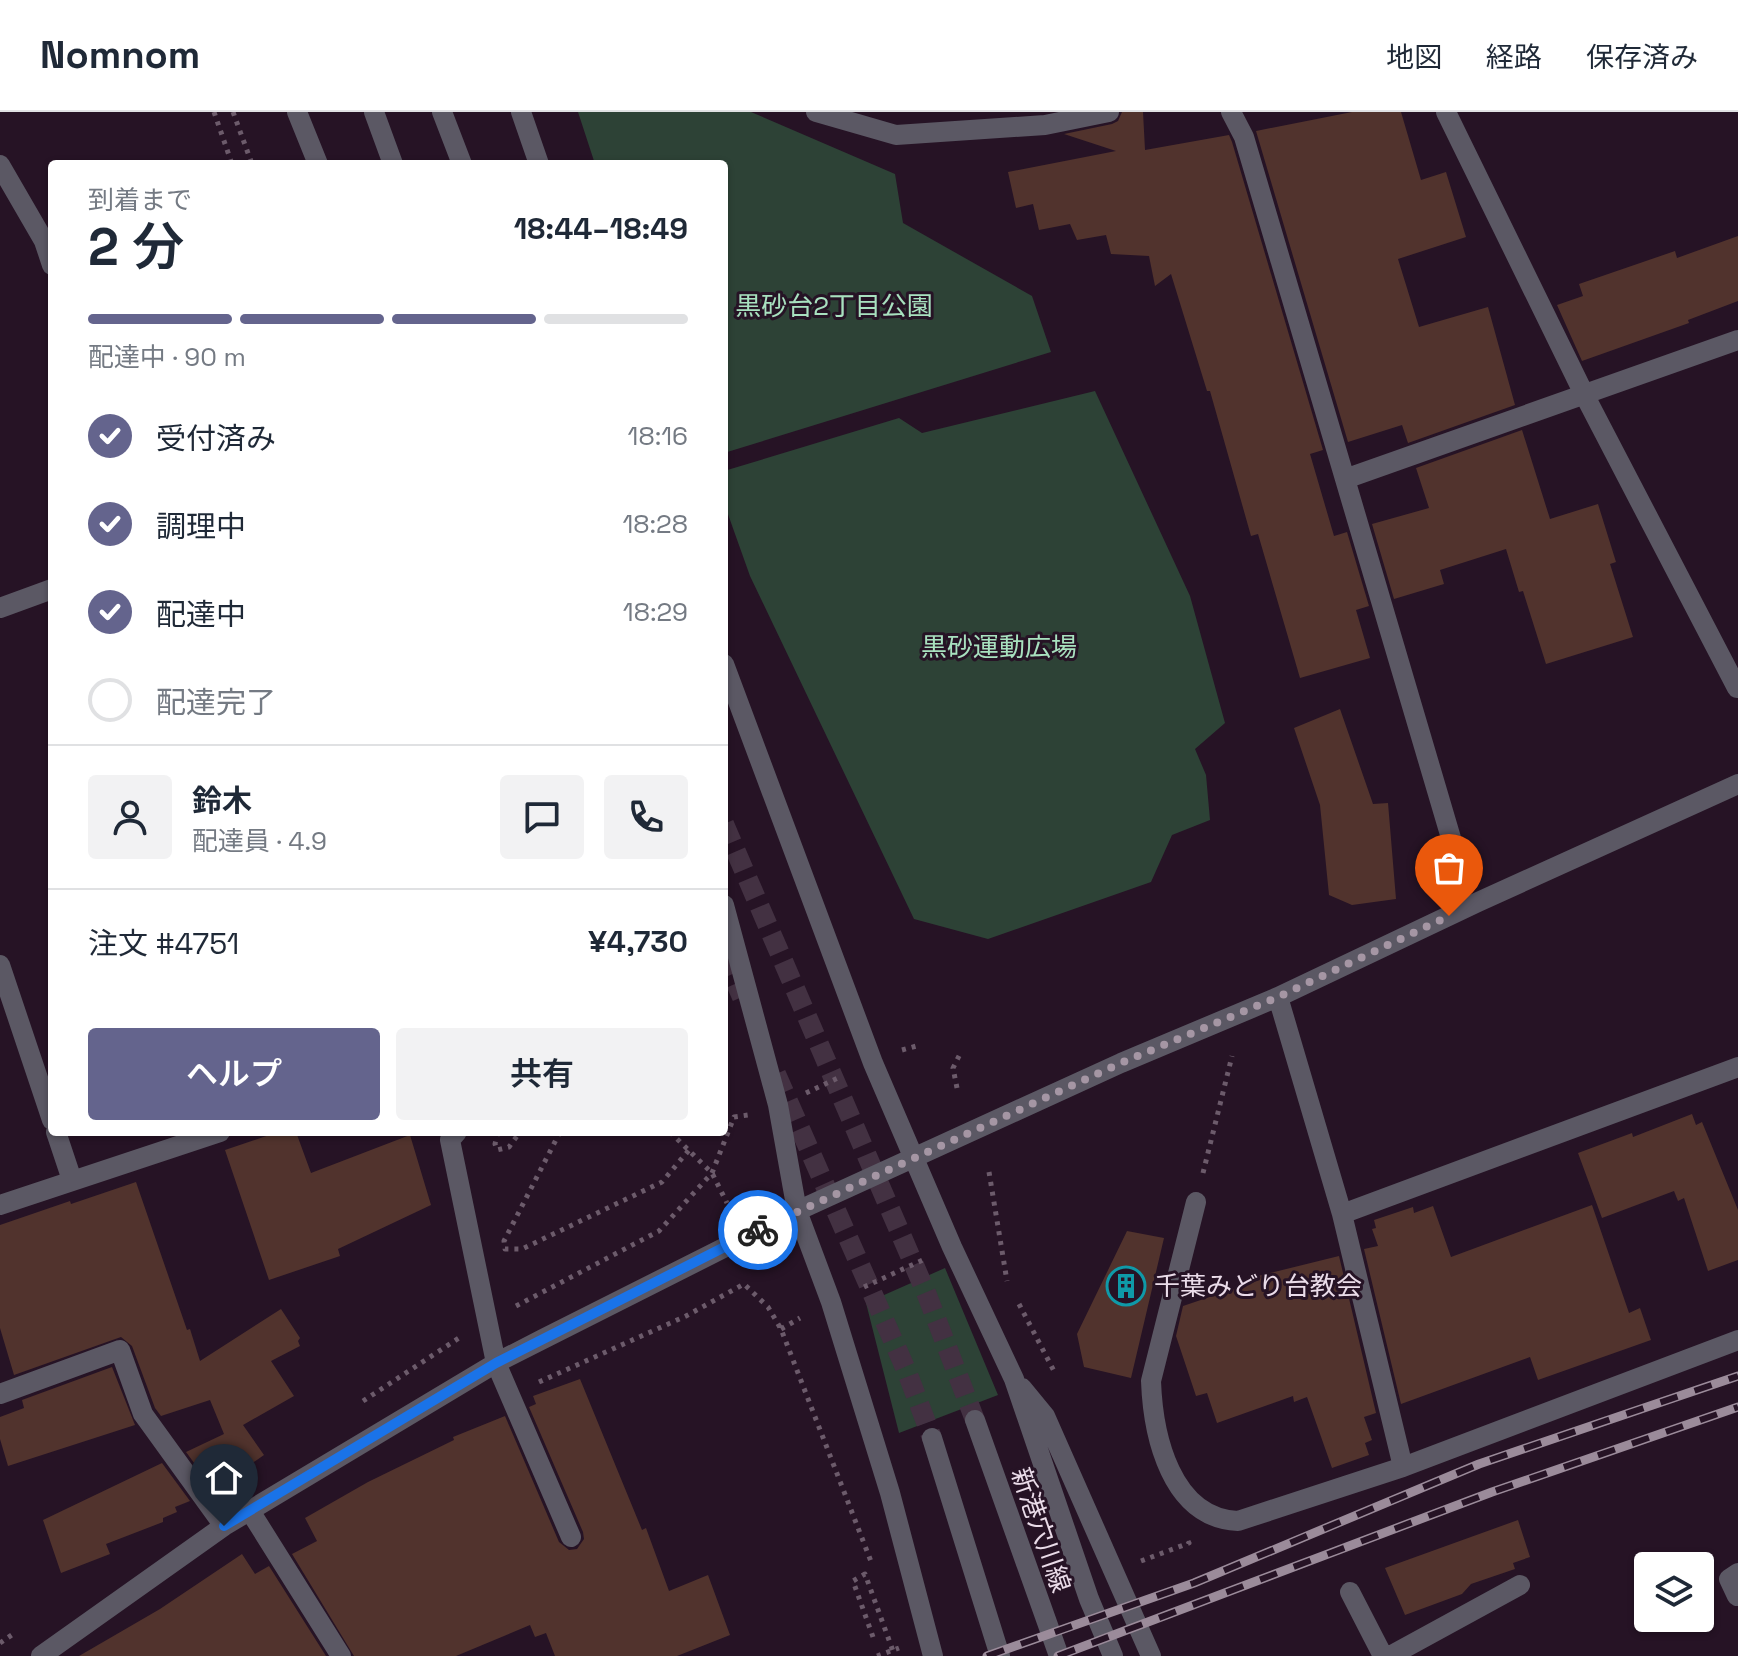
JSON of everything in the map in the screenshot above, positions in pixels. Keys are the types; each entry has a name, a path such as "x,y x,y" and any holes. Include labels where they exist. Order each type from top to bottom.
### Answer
{"street":[{"path":"297,112 316,160"},
{"path":"374,112 392,160"},
{"path":"442,112 460,160"},
{"path":"521,112 538,160"},
{"path":"816,112 896,135 1045,125 1109,112"},
{"path":"1231,112 1244,137 1451,838"},
{"path":"1446,112 1585,396 1737,688"},
{"path":"0,165 48,253"},
{"path":"1345,479 1738,340"},
{"path":"0,608 48,590"},
{"path":"728,675 873,1063 1014,1379 1089,1599 1113,1656"},
{"path":"41,1656 224,1526 496,1363 797,1211 1121,1063 1278,997 1738,784"},
{"path":"728,920 778,1105 797,1211 831,1302 881,1464 933,1656"},
{"path":"0,965 48,1108"},
{"path":"1278,997 1342,1214 1403,1467"},
{"path":"1342,1214 1738,1067"},
{"path":"57,1136 72,1180"},
{"path":"0,1205 208,1136"},
{"path":"454,1136 450,1140 496,1363 571,1537"},
{"path":"1196,1202 1151,1381 1152,1410 1158,1435 1179,1488 1205,1514 1221,1520 1238,1521 1403,1467 1738,1340"},
{"path":"0,1394 120,1350 143,1414 224,1526"},
{"path":"1014,1379 1045,1416 1151,1656"},
{"name":"新港穴川線","path":"975,1420 1059,1656"},
{"path":"932,1438 1000,1656"},
{"path":"250,1511 341,1656"},
{"path":"1737,1596 1729,1579 1738,1573"},
{"path":"1390,1656 1520,1585"},
{"path":"1350,1592 1383,1656"}],"path":[{"path":"214,112 231,160"},
{"path":"233,112 251,160"},
{"path":"902,1050 920,1045"},
{"path":"957,1088 953,1068 960,1054"},
{"path":"1196,1202 1232,1056"},
{"path":"801,1095 842,1076"},
{"path":"497,1136 497,1150 509,1147 517,1136"},
{"path":"558,1136 504,1241 505,1249 522,1249 662,1182 689,1150"},
{"path":"674,1136 712,1173 727,1203"},
{"path":"864,1287 936,1254"},
{"path":"744,1284 768,1307 781,1329 876,1575"},
{"path":"781,1329 800,1318"},
{"path":"873,1637 853,1581 865,1574 893,1650"},
{"path":"897,1639 901,1656"}],"green space":[{"name":"黒砂台2丁目公園","path":"578,112 751,112 895,174 903,223 1032,296 1051,352 728,452 728,160 594,160"},
{"name":"黒砂運動広場","path":"1095,391 1190,596 1225,723 1195,749 1206,775 1210,820 1172,835 1151,882 988,939 914,919 750,576 728,514 728,470 899,418 922,433"},
{"path":"945,1268 998,1395 899,1433 866,1303"}],"building":[{"path":"1122,112 1143,112 1145,150 1229,135 1323,450 1310,454 1334,536 1347,532 1369,606 1356,610 1370,658 1300,678 1258,534 1251,536 1210,391 1207,391 1171,274 1155,286 1149,256 1111,254 1106,235 1077,240 1070,224 1039,230 1033,204 1016,208 1008,172 1116,151 1064,134 1112,124 1118,121"},
{"path":"1352,112 1401,112 1421,180 1446,172 1466,237 1398,259 1419,327 1488,307 1515,405 1408,443 1402,425 1348,442 1256,131"},
{"path":"1738,236 1738,301 1688,320 1689,323 1582,361 1557,305 1583,296 1579,284 1675,251 1677,258"},
{"path":"1522,430 1550,519 1598,504 1616,562 1610,564 1633,637 1546,664 1506,549 1440,570 1444,584 1394,599 1372,524 1429,508 1416,468"},
{"path":"1340,709 1373,804 1388,803 1396,899 1352,905 1329,895 1320,805 1294,728"},
{"path":"1692,1114 1696,1125 1702,1122 1738,1210 1738,1260 1708,1271 1684,1198 1678,1201 1674,1191 1602,1218 1578,1153 1632,1133 1633,1137"},
{"path":"266,1136 297,1136 311,1173 410,1136 431,1205 338,1249 340,1256 269,1280 225,1150"},
{"path":"136,1182 200,1361 281,1309 300,1338 300,1346 271,1361 294,1396 243,1425 264,1455 238,1473 234,1469 211,1486 186,1452 224,1434 210,1400 161,1416 155,1408 132,1346 121,1337 14,1375 0,1328 0,1225"},
{"path":"1592,1205 1629,1313 1640,1308 1651,1340 1538,1380 1530,1357 1401,1404 1364,1249 1378,1246 1372,1229 1376,1228 1374,1220 1413,1207 1414,1213 1433,1206 1451,1257"},
{"name":"千葉みどり台教会","path":"1127,1231 1164,1238 1131,1378 1084,1367 1077,1334"},
{"path":"1339,1256 1376,1413 1364,1417 1372,1440 1365,1443 1369,1455 1332,1468 1307,1397 1294,1402 1293,1396 1217,1423 1207,1393 1196,1396 1176,1336 1183,1306 1260,1280 1258,1276"},
{"path":"112,1367 135,1425 8,1466 0,1439 0,1417 24,1408 22,1400"},
{"path":"580,1379 642,1530 646,1528 669,1591 708,1575 730,1635 677,1656 555,1656 546,1633 535,1637 530,1625 456,1656 354,1656 292,1554 317,1541 305,1518 368,1482 454,1440 453,1437 505,1416 559,1542 569,1550 577,1549 584,1539 583,1532 529,1407 536,1404 533,1396"},
{"path":"162,1463 190,1501 175,1507 177,1512 163,1518 163,1522 106,1544 110,1554 61,1573 43,1520"},
{"path":"1518,1520 1530,1557 1513,1563 1515,1569 1471,1584 1462,1594 1405,1615 1385,1568"},
{"path":"242,1554 255,1574 269,1566 326,1656 79,1656 160,1609"}],"tunnel":[{"path":"728,833 927,1295 975,1420"},
{"path":"728,965 742,997"},
{"path":"776,1074 907,1372 932,1438"}],"railway":[{"path":"987,1656 1194,1583 1479,1464 1738,1376"},
{"path":"1058,1656 1492,1492 1738,1407"}],"way so far":[{"path":"758,1230 1121,1063 1278,997 1449,916"}],"place":[{"name":"千葉みどり台教会","path":"1126,1286"}],"route":[{"path":"224,1526 496,1363 758,1230"}]}
